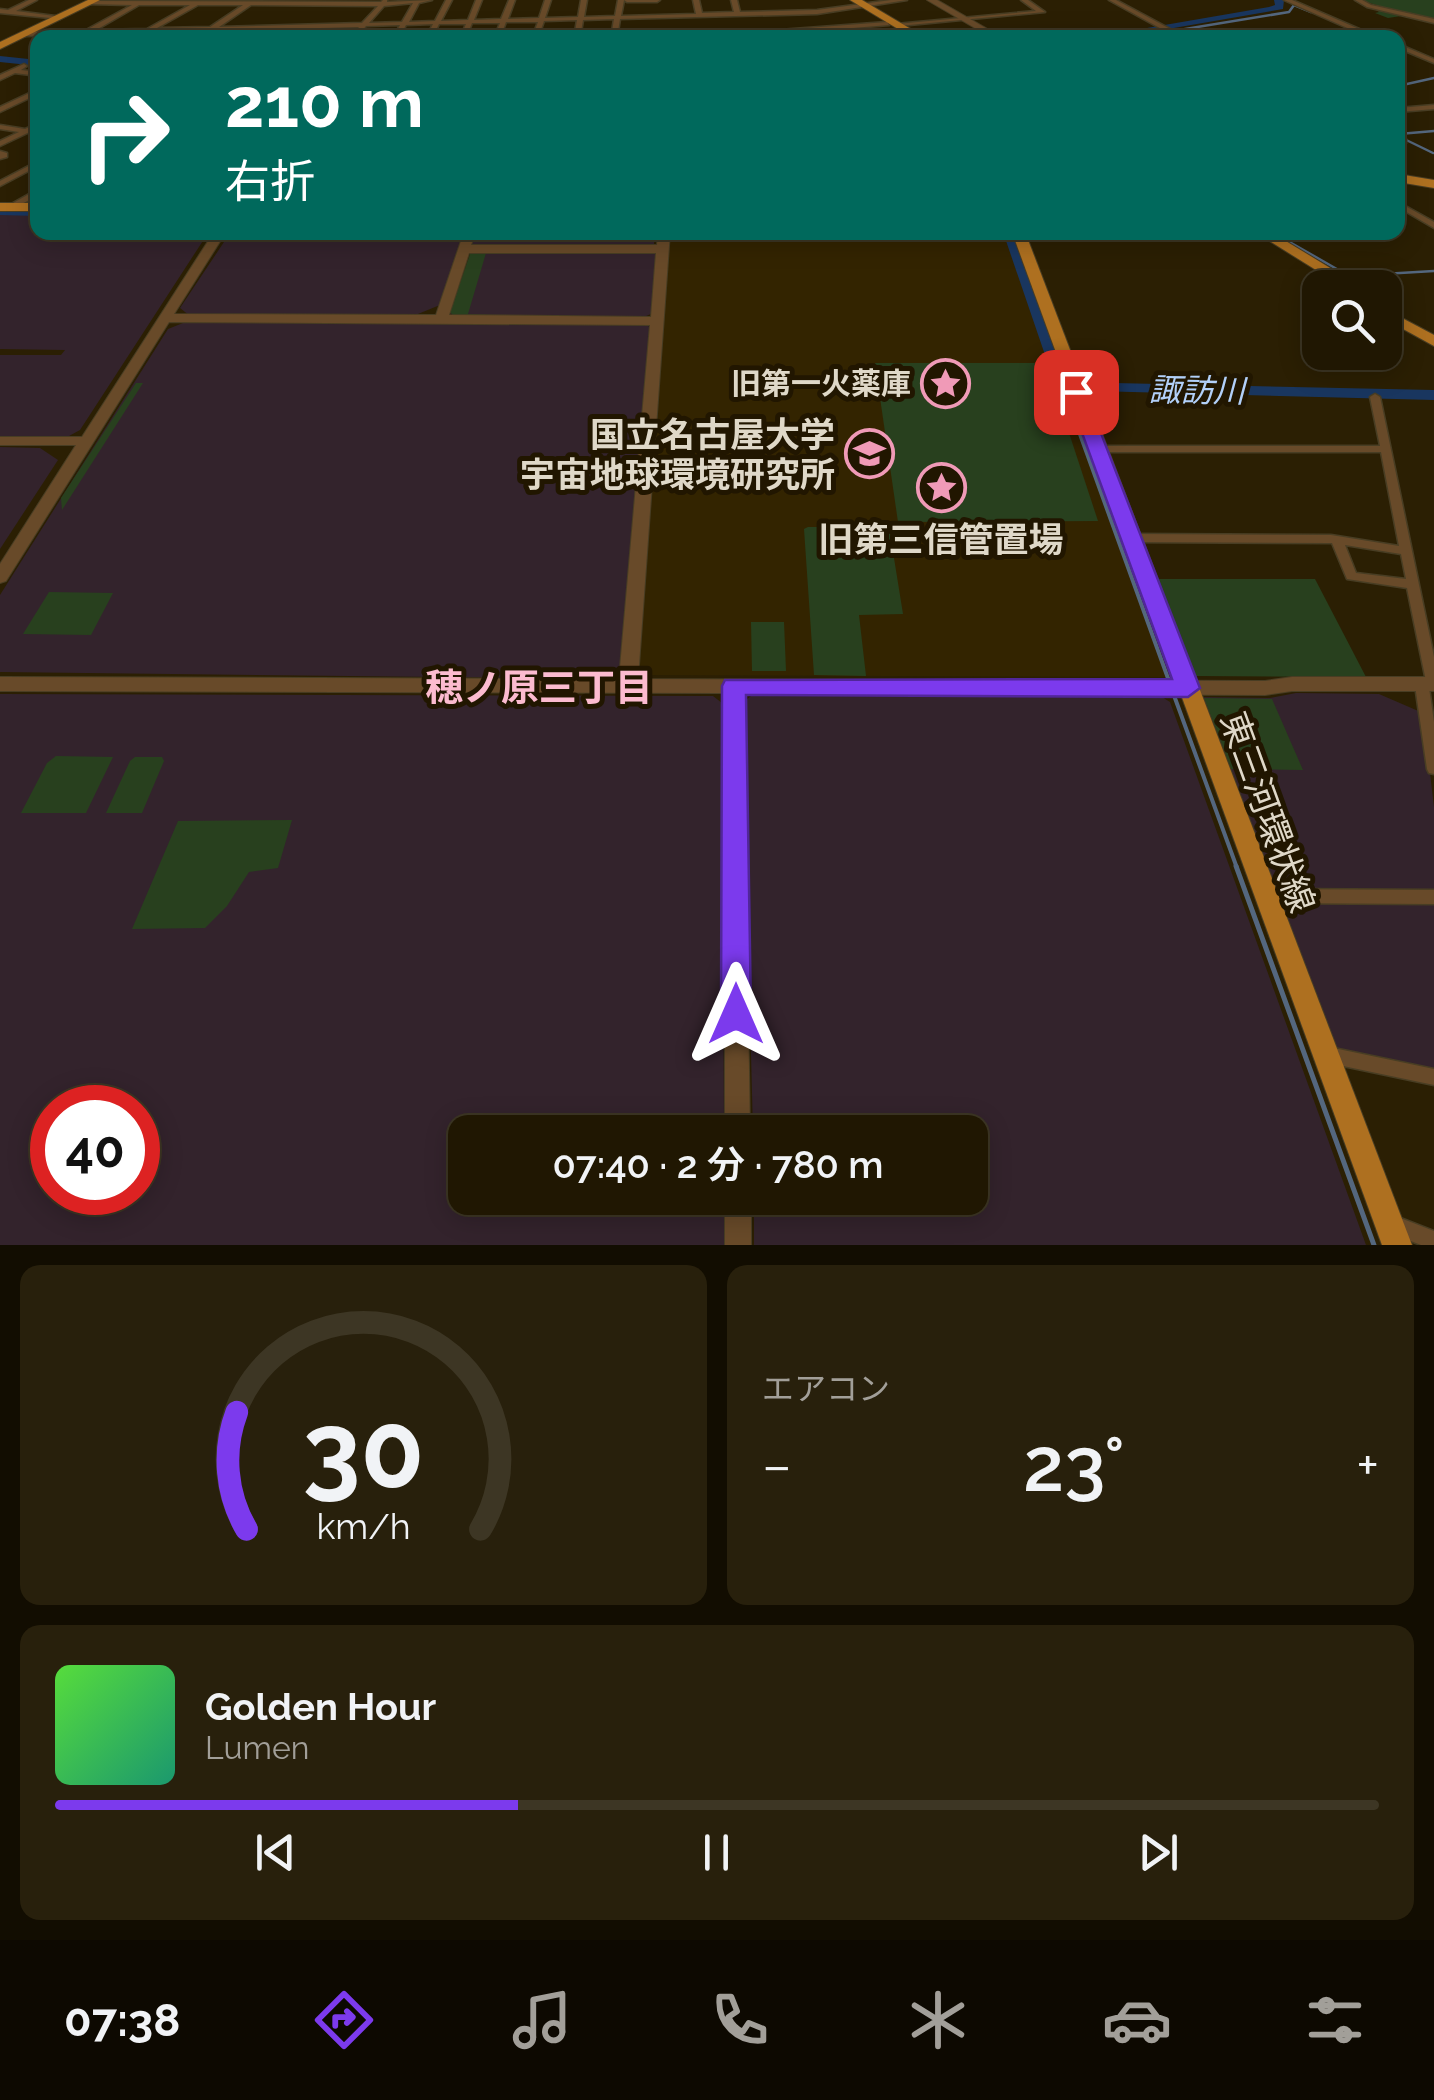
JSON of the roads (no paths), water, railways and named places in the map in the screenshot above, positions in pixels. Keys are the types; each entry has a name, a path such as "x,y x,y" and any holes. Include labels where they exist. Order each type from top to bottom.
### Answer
{"main road":[{"path":"844,0 859,4 904,30"},
{"path":"34,30 92,2"},
{"path":"892,24 899,30"},
{"path":"0,46 30,32"},
{"path":"1405,179 1434,184"},
{"name":"東三河環状線","path":"1021,240 1397,1245"},
{"path":"1260,240 1310,270"},
{"path":"1274,240 1325,270"},
{"path":"1402,314 1434,332"},
{"path":"1402,323 1434,341"}],"street":[{"path":"0,14 34,0"},
{"path":"400,30 417,0"},
{"path":"92,2 429,0"},
{"path":"433,30 449,0"},
{"path":"466,30 479,0"},
{"path":"500,30 512,0"},
{"path":"538,30 548,0"},
{"path":"578,30 584,0"},
{"path":"616,30 624,0 658,0"},
{"path":"696,0 699,16"},
{"path":"734,0 738,14"},
{"path":"773,0 780,30"},
{"path":"808,0 815,12 838,28"},
{"path":"209,30 778,14 904,0"},
{"path":"931,0 983,30"},
{"path":"819,30 1042,12 1025,0"},
{"path":"1025,0 1034,0"},
{"path":"1112,0 1167,30"},
{"path":"1288,0 1358,30"},
{"path":"1358,0 1434,21"},
{"path":"92,30 143,2"},
{"path":"150,30 199,2"},
{"path":"209,30 254,2"},
{"path":"253,30 281,2"},
{"path":"296,28 314,2"},
{"path":"324,26 342,2"},
{"path":"359,30 384,2"},
{"path":"10,12 60,17"},
{"path":"1405,49 1434,61"},
{"path":"0,78 24,66"},
{"path":"16,70 30,73"},
{"path":"0,110 30,95"},
{"path":"14,102 30,105"},
{"path":"1405,109 1434,107"},
{"path":"0,127 30,132"},
{"path":"0,144 30,129"},
{"path":"0,184 30,167"},
{"path":"5,207 30,195"},
{"path":"1405,208 1434,226"},
{"path":"0,577 215,240"},
{"path":"441,319 467,240"},
{"path":"464,249 664,241 628,685"},
{"path":"164,318 658,320"},
{"path":"1375,397 1430,684 1434,769"},
{"path":"0,441 86,442"},
{"path":"1098,449 1386,449"},
{"path":"1130,538 1337,540 1406,551"},
{"path":"1337,540 1350,576 1410,584"},
{"path":"0,684 1188,688 1430,684"},
{"path":"734,686 737,1115"},
{"path":"1264,896 1434,897"},
{"path":"1324,1054 1434,1076"},
{"path":"738,1215 738,1245"},
{"path":"1388,1222 1434,1241"}],"waterway":[{"path":"1144,30 1270,10 1280,7 1279,0"},
{"path":"1179,30 1289,12 1294,5 1311,12"},
{"path":"0,59 30,62"},
{"path":"1405,84 1434,78"},
{"path":"1405,133 1434,131"},
{"path":"1405,139 1433,153"},
{"name":"諏訪川","path":"0,211 30,212"},
{"name":"諏訪川","path":"1013,240 1063,387 1434,395"},
{"path":"1286,240 1349,276 1434,271"},
{"path":"1063,387 1169,681"},
{"path":"1172,690 1237,868"},
{"path":"1236,866 1374,1245"}],"place":[{"name":"旧第一火薬庫","path":"946,383"},
{"name":"国立名古屋大学 宇宙地球環境研究所","path":"870,454"},
{"name":"旧第三信管置場","path":"941,487"}],"district":[{"name":"穂ノ原三丁目","path":"539,687"}]}
